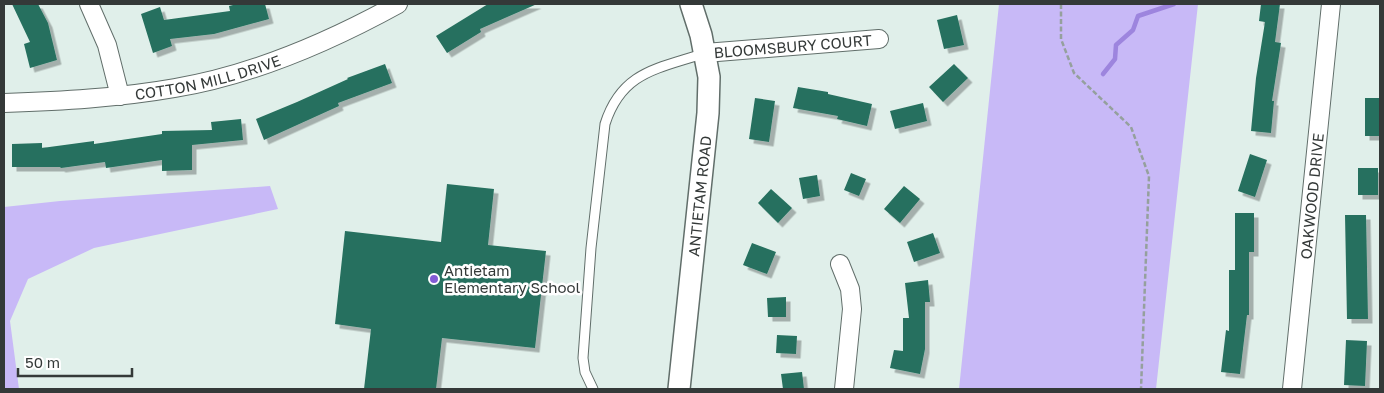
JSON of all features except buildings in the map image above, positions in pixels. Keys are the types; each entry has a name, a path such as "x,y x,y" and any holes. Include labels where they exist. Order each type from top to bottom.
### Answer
{"street":[{"path":"89,4 107,45 120,96"},
{"name":"COTTON MILL DRIVE","path":"4,103 120,96 176,88 227,76 325,41 398,4"},
{"name":"ANTIETAM ROAD","path":"679,389 708,113 709,77 705,53 692,4"},
{"name":"OAKWOOD DRIVE","path":"1292,389 1331,4"},
{"name":"BLOOMSBURY COURT","path":"705,53 879,39"},
{"path":"840,264 850,290 852,309 844,389"}],"lane":[{"path":"593,389 585,372 583,358 605,124 614,102 629,83 642,75 705,53"}],"path":[{"path":"1061,4 1061,39 1074,73 1131,127 1149,176 1141,389"}],"shaded area":[{"path":"999,4 1198,4 1156,389 959,389"},
{"path":"270,186 278,209 94,248 28,279 10,321 19,389 4,389 4,207 60,201"}],"waterway":[{"path":"1103,74 1115,59 1116,45 1133,30 1138,16 1174,4"}],"place":[{"name":"Antietam Elementary School","path":"434,279"}]}
